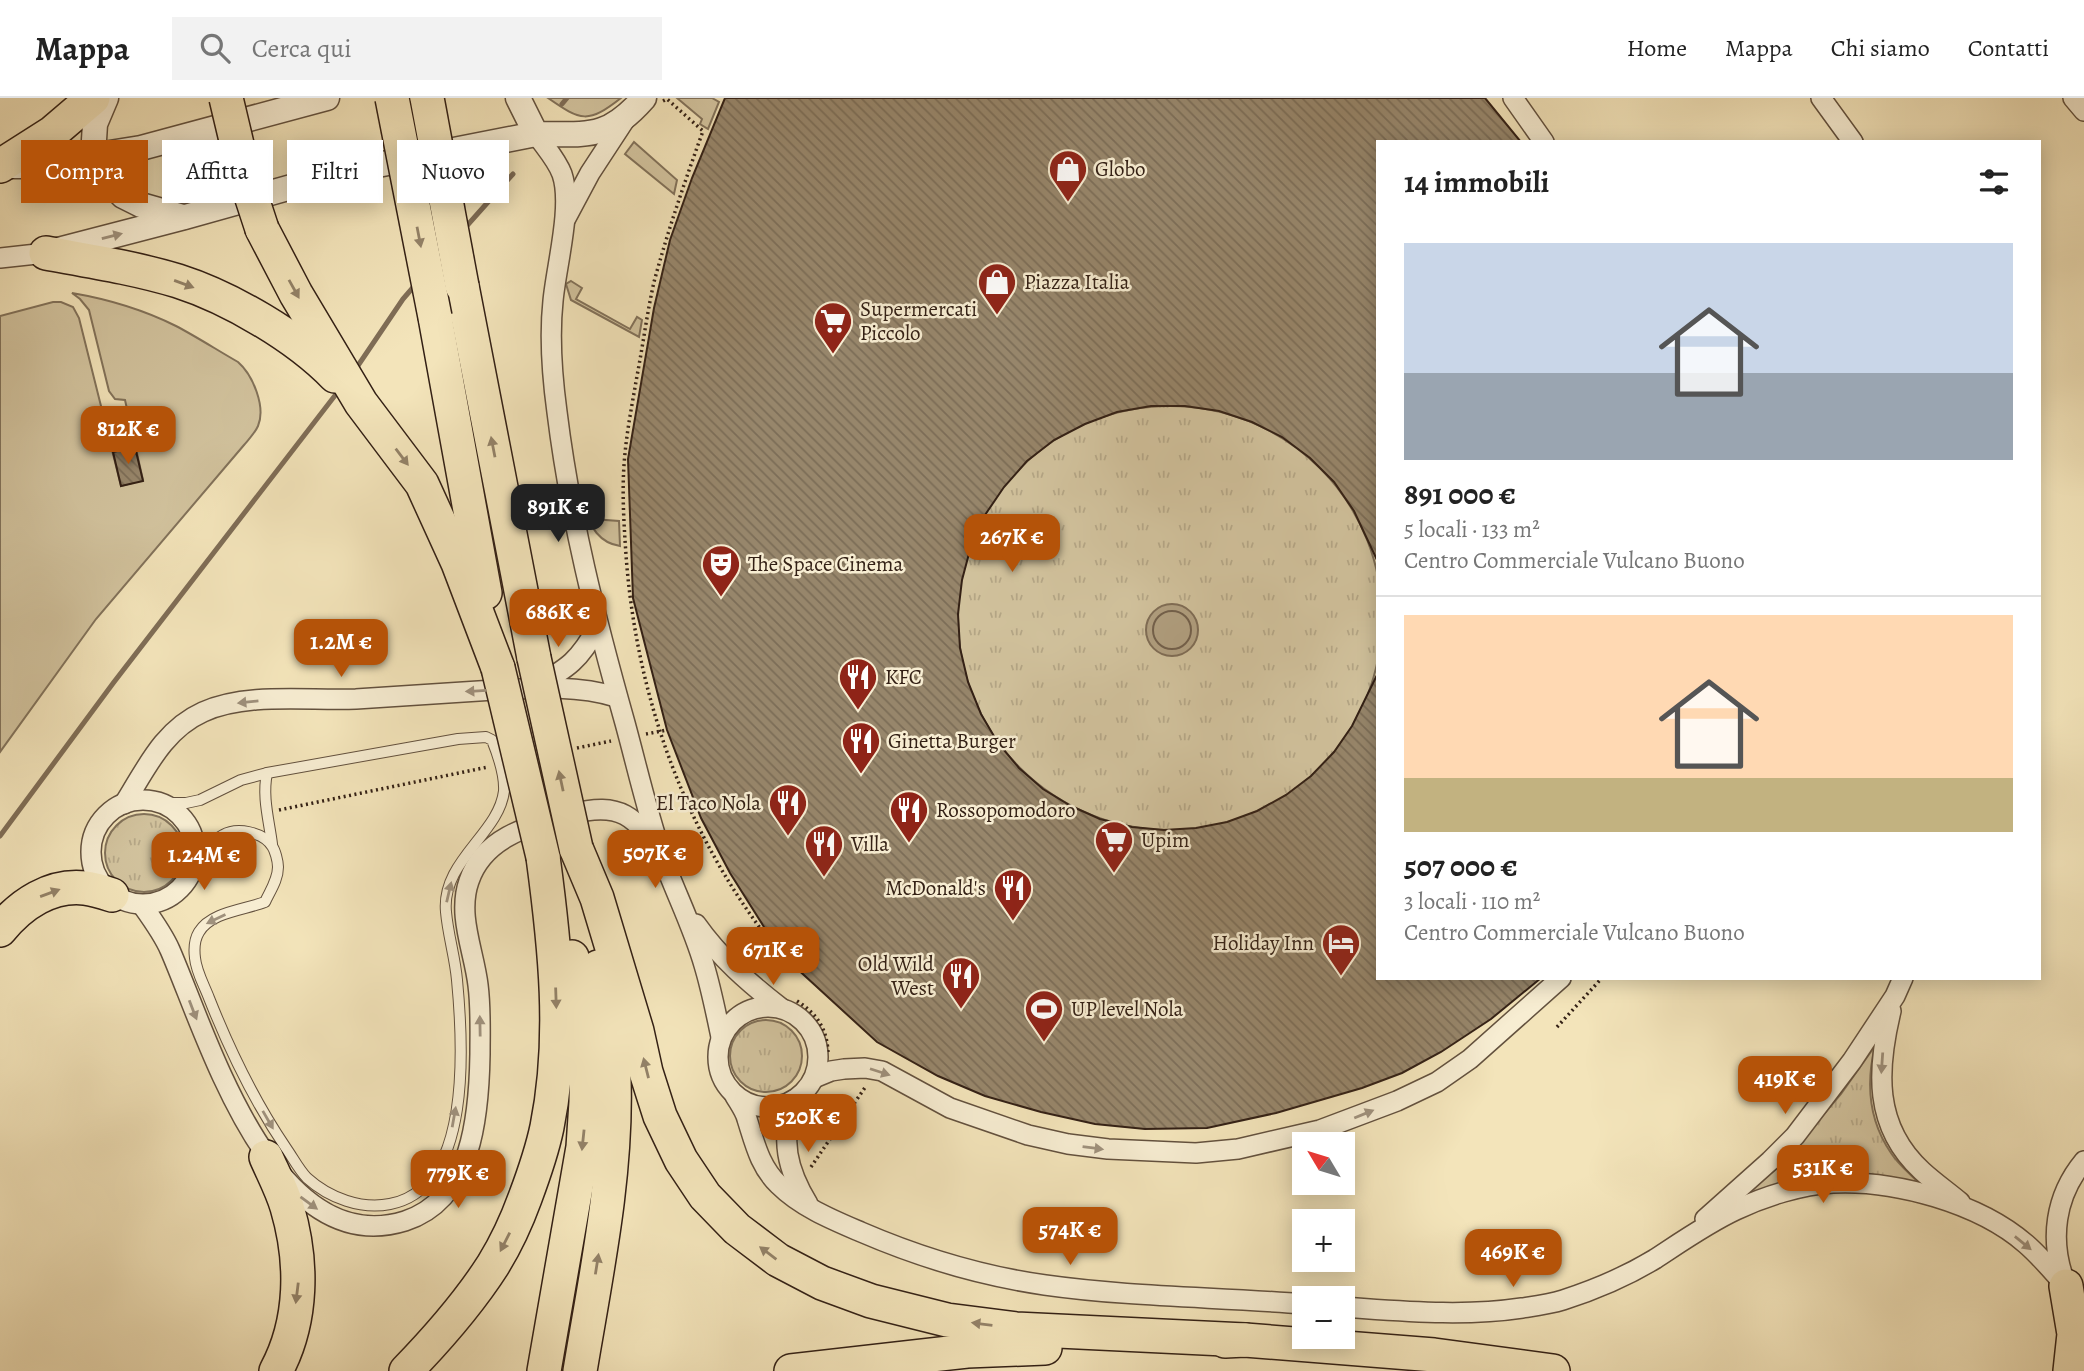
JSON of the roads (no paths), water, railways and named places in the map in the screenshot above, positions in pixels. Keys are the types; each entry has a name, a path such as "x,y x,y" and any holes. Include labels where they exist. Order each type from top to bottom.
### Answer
{"highway":[{"path":"0,166 52,133 93,98"},
{"path":"226,98 244,174 262,229 326,356 422,484 458,564 498,668"},
{"path":"392,98 435,317 498,668 543,857 551,919 556,1005 554,1086 547,1127 536,1169 517,1219 494,1263 466,1304 435,1342 406,1371"},
{"path":"427,98 534,673 576,848 610,1029 614,1078 612,1160 580,1371"},
{"path":"16,254 142,271 181,282 219,298 326,356"},
{"path":"576,848 597,898 660,1116 676,1149 705,1196 737,1229 778,1260 822,1283 872,1301 947,1320 1016,1329 1245,1340 1434,1355 1553,1371"},
{"path":"543,857 564,915 581,999 587,1052 583,1147 546,1356"},
{"path":"0,930 28,903 50,891 69,887 88,888 127,900"},
{"path":"266,1157 287,1206 299,1279 294,1320 285,1354 276,1371"},
{"path":"2070,1371 2075,1299"},
{"path":"791,1371 967,1351 1245,1340"}],"street":[{"path":"94,140 95,124 106,98"},
{"path":"148,146 327,98"},
{"path":"518,98 536,134 562,175 565,194 552,302 552,373 565,476 584,568 616,697 662,856 703,963 722,1037"},
{"path":"1513,98 1543,140"},
{"path":"1821,98 1852,140"},
{"path":"2073,98 2084,111"},
{"path":"16,254 185,218 352,170 536,134 585,134 605,131 652,100"},
{"path":"563,222 590,173 627,118"},
{"path":"0,166 21,166"},
{"path":"137,203 185,218"},
{"path":"124,804 151,757 164,741 201,713 225,705 256,701 355,699 564,670 578,659 598,626"},
{"path":"534,673 616,697"},
{"path":"127,900 158,903 184,886 192,872 196,856 191,831 176,811 161,803 136,800 110,812 99,824 93,838 93,870 101,884 127,900 169,948 221,1075 266,1157 298,1194 319,1210 337,1220 358,1225 380,1225 404,1221 428,1210 446,1194 460,1171 469,1148 480,1081 480,1022 478,984 465,918 465,898 469,879 481,861 493,847 521,828 590,809 617,811 629,817 662,856"},
{"path":"684,908 731,967 789,1004 810,1028 817,1044 818,1061 814,1078 806,1090 794,1100 764,1108 735,1096"},
{"path":"814,1078 844,1069 882,1071 950,1108 1028,1135 1068,1144 1108,1149 1196,1153 1238,1149 1320,1130 1397,1101 1437,1082 1470,1059 1559,980"},
{"path":"1899,987 1881,1062 1882,1094 1892,1130 1903,1150 1921,1171 1972,1210"},
{"path":"1680,1241 1795,1136 1852,1061 1899,987"},
{"path":"789,1004 753,1009 729,1024 718,1052 718,1069 724,1083 747,1117 751,1138 765,1169 778,1185 811,1208 886,1243 940,1261 1042,1284 1098,1291 1292,1303"},
{"path":"794,1100 786,1136 788,1160 798,1186 811,1208"},
{"path":"2075,1299 2057,1255 2056,1222 2070,1181 2084,1161"},
{"path":"1355,1308 1470,1313 1562,1301 1622,1276 1748,1205 1802,1188 1832,1183 1867,1184 1895,1189 1972,1210 1997,1223 2026,1244 2075,1299"}],"lane":[{"path":"161,803 200,800 241,780 267,773 458,739 486,737 492,740 504,783 504,794 495,817 469,850 451,881 446,898 457,978 460,1031 460,1075 449,1147 437,1172 418,1192 401,1202 375,1207 354,1203 327,1192 306,1178 275,1133 247,1084 226,1040 195,961 194,946 205,925 216,917 265,902 274,884 278,867 267,812 264,785 267,773"},
{"path":"192,872 210,844 224,834 236,831 252,832 272,844"}],"water":[{"path":"1172,604 1182,606 1190,612 1196,620 1196,640 1190,648 1182,654 1172,656 1162,654 1154,648 1148,640 1146,630 1148,620 1154,612 1162,606"}],"waterway":[{"path":"562,104 567,98"},
{"path":"464,229 513,174"},
{"path":"355,370 416,284"},
{"path":"0,836 114,682 340,389"}],"place":[{"name":"Globo","path":"1068,203"},
{"name":"Piazza Italia","path":"997,316"},
{"name":"Supermercati Piccolo","path":"833,355"},
{"name":"The Space Cinema","path":"721,598"},
{"name":"KFC","path":"858,711"},
{"name":"Ginetta Burger","path":"861,775"},
{"name":"El Taco Nola","path":"788,837"},
{"name":"Rossopomodoro","path":"909,844"},
{"name":"Upim","path":"1114,874"},
{"name":"Villa","path":"824,878"},
{"name":"McDonald's","path":"1013,922"},
{"name":"Holiday Inn","path":"1341,977"},
{"name":"Old Wild West","path":"961,1010"},
{"name":"UP level Nola","path":"1044,1043"}]}
